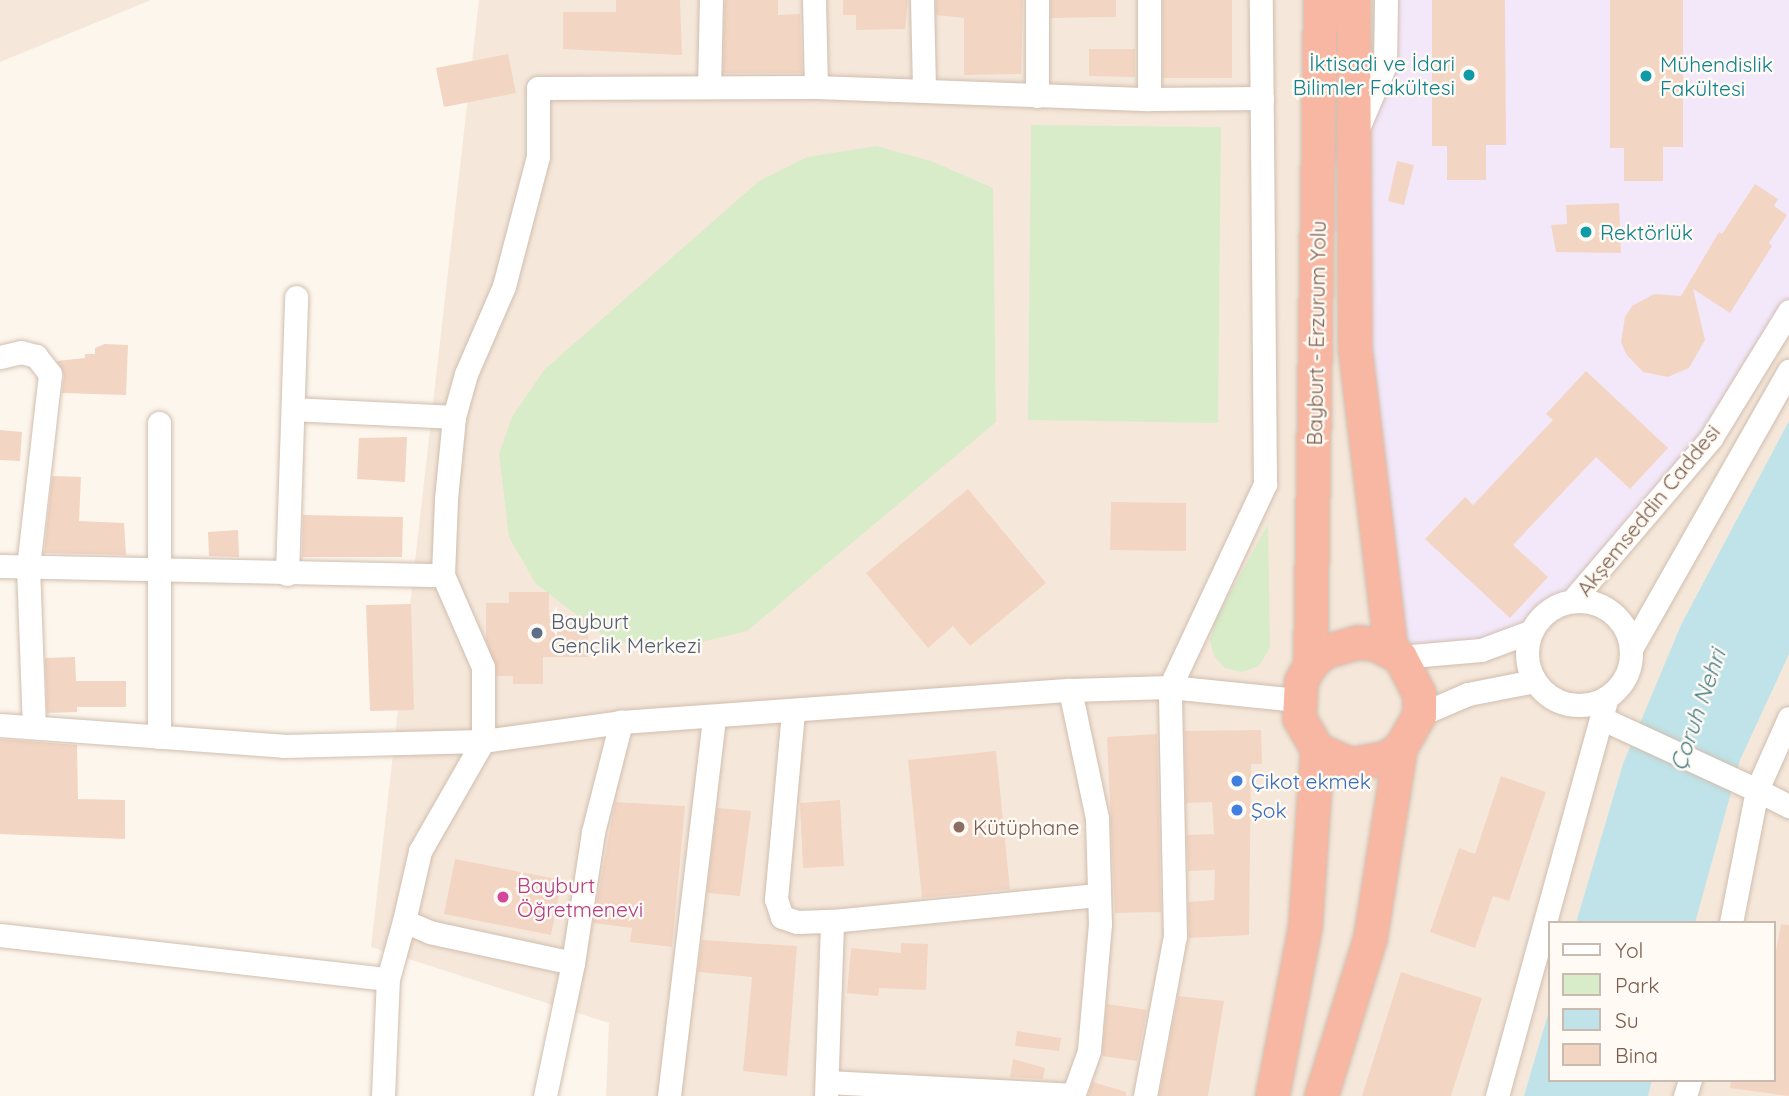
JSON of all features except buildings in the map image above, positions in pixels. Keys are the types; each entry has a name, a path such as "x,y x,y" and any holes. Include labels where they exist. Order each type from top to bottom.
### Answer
{"highway":[{"name":"Bayburt - Erzurum Yolu","path":"1297,700 1310,665 1320,0"},
{"name":"Bayburt - Erzurum Yolu","path":"1353,0 1355,350 1395,654 1416,684 1419,715"},
{"path":"1310,665 1323,652 1357,642 1395,654"},
{"path":"1297,700 1306,735 1317,749 1350,764 1368,764 1400,748"},
{"path":"1321,1096 1370,938 1400,748 1419,715"},
{"path":"1272,1096 1305,926 1317,749"}],"street":[{"path":"709,87 711,0"},
{"path":"814,0 816,87"},
{"path":"922,0 923,91"},
{"path":"1037,0 1037,96"},
{"path":"1149,0 1149,99"},
{"path":"1145,1096 1175,936 1170,687 1265,484 1261,0"},
{"path":"1352,140 1385,65 1386,0"},
{"path":"383,1096 388,979 420,851 484,741 483,667 443,575 454,417 466,374 504,286 538,156 538,88 816,87 1149,99 1262,98"},
{"path":"287,574 296,297"},
{"name":"Akşemseddin Caddesi","path":"1395,654 1481,650 1532,631 1549,611 1573,601 1711,438 1789,311"},
{"path":"0,357 21,352 36,356 50,374 28,566 34,727"},
{"name":"Akşemseddin Caddesi","path":"1497,1096 1605,708 1622,685 1630,667 1632,647 1789,371"},
{"path":"293,409 454,417"},
{"path":"159,423 156,571 159,737"},
{"path":"0,566 287,574 443,575"},
{"name":"Akşemseddin Caddesi","path":"1573,601 1593,603 1612,612 1625,628 1632,647"},
{"path":"1532,631 1527,647 1534,681 1548,696 1567,705 1605,708 1624,727 1789,806"},
{"path":"1419,715 1468,694 1534,681"},
{"path":"0,725 283,746 484,741 621,722 714,718 1070,690 1170,687 1297,700"},
{"path":"832,921 828,1089 1073,1096 1089,1051 1100,924 1096,895 1097,818 1070,690"},
{"path":"793,712 776,899 782,917 797,922 832,921 1096,895"},
{"path":"669,1096 714,718"},
{"path":"1731,921 1749,786 1789,718"},
{"path":"545,1096 573,962 593,832 621,722"},
{"path":"404,921 430,932 573,962"},
{"path":"0,935 388,979"}],"shaded area":[{"path":"0,0 151,0 0,62"},
{"path":"479,0 1789,0 1789,1096 606,1096 609,1023 371,947"},
{"path":"1386,0 1789,0 1789,311 1711,438 1572,601 1542,616 1532,631 1400,657 1352,140 1385,65"}],"green space":[{"path":"1031,125 1221,127 1218,423 1028,420"},
{"path":"876,146 931,161 993,188 996,422 747,631 659,652 607,638 536,584 509,537 499,454 512,417 544,370 759,181 807,157"},
{"path":"1268,524 1270,648 1259,666 1242,672 1225,668 1214,656 1210,640 1216,619"}],"water":[{"name":"Çoruh Nehri","path":"1789,421 1789,654 1740,760 1696,921 1577,921 1623,764 1681,625"},
{"path":"1548,1014 1548,1082 1652,1082 1648,1096 1524,1096"}],"place":[{"name":"İktisadi ve İdari Bilimler Fakültesi","path":"1469,75"},
{"name":"Mühendislik Fakültesi","path":"1646,76"},
{"name":"Rektörlük","path":"1586,232"},
{"name":"Bayburt Gençlik Merkezi","path":"537,633"},
{"name":"Çikot ekmek","path":"1237,781"},
{"name":"Şok","path":"1237,810"},
{"name":"Kütüphane","path":"959,827"},
{"name":"Bayburt Öğretmenevi","path":"503,897"}]}
